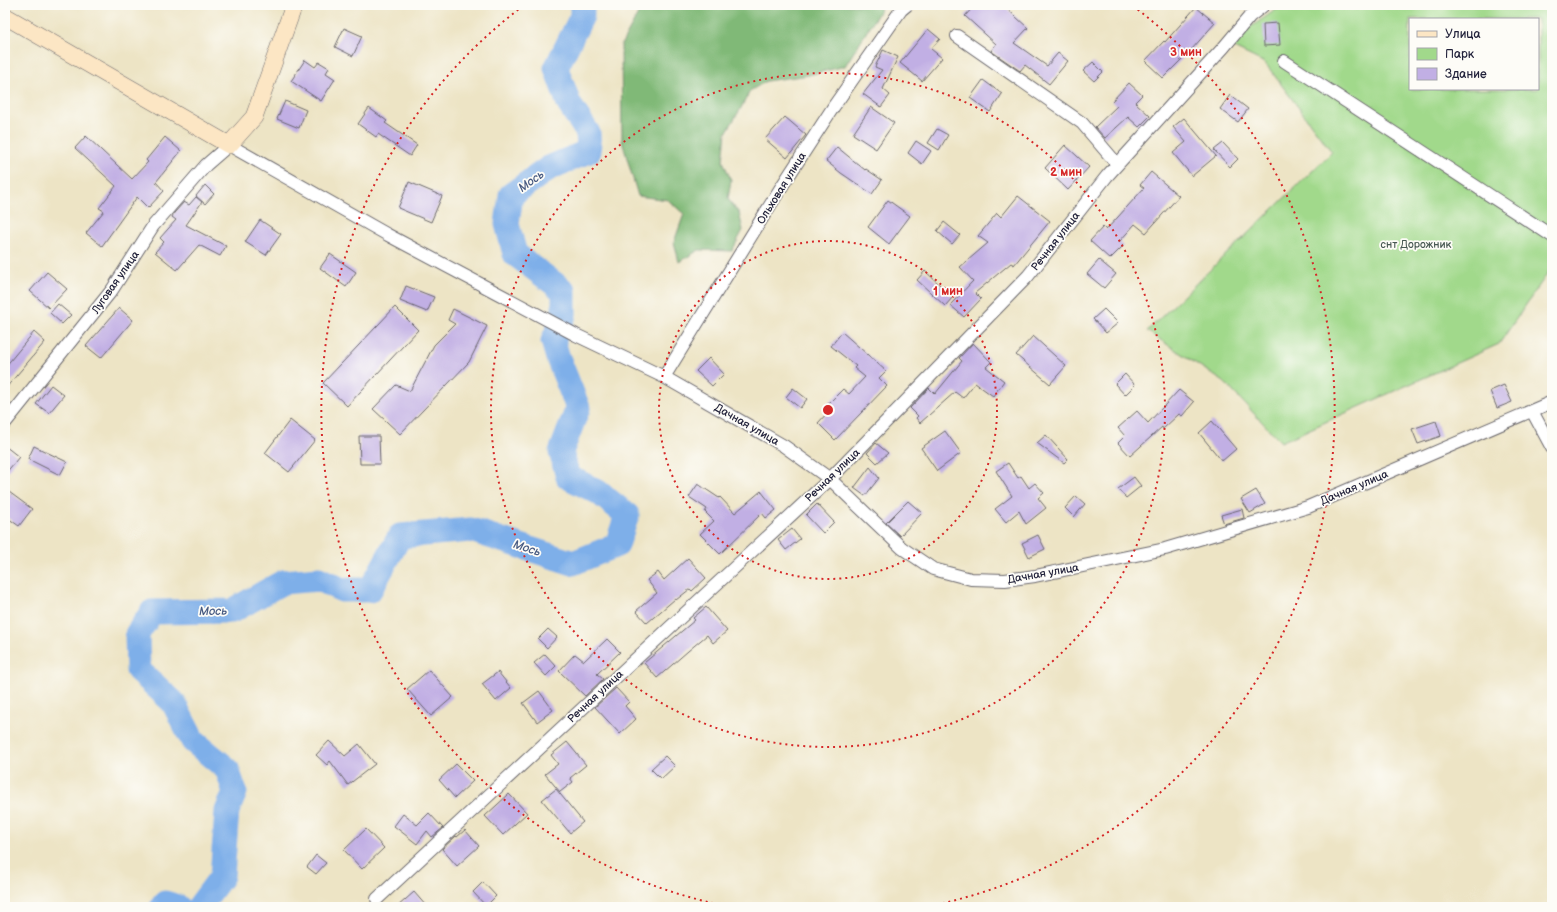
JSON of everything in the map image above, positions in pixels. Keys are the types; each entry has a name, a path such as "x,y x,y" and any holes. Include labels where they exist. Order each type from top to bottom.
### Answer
{"street":[{"path":"5,16 229,145 254,117 294,5"},
{"name":"Ольховая улица","path":"664,377 786,180 834,106 901,10 907,5"},
{"name":"Речная улица","path":"377,899 830,479 1028,276 1106,176 1224,48 1250,16 1264,5"},
{"path":"957,36 1082,123 1117,164"},
{"path":"1284,61 1552,236"},
{"name":"Дачная улица","path":"229,145 388,235 576,335 664,377 784,446 830,479 902,548 933,568 971,579 1005,580 1035,576 1165,548 1308,507 1552,402"},
{"name":"Луговая улица","path":"5,423 112,290 153,226 206,165 229,145"},
{"path":"1532,411 1552,448"}],"green space":[{"path":"643,5 882,5 845,66 809,75 766,81 750,91 726,133 723,161 731,180 728,199 739,213 743,230 732,251 699,250 679,262 674,242 684,214 668,200 638,196 622,141 621,45"},
{"name":"снт Дорожник","path":"1283,5 1552,5 1552,267 1499,344 1281,442 1224,382 1147,331 1332,152 1265,63 1234,48 1249,28"}],"building":[{"path":"975,5 1003,5 1028,28 1014,43 1047,66 1058,53 1068,61 1049,84 1025,65 1020,71 991,51 996,44 965,16"},
{"path":"1196,7 1215,23 1163,78 1145,61 1164,41 1165,42"},
{"path":"1278,23 1280,45 1264,46 1263,24"},
{"path":"344,28 362,36 353,56 335,47"},
{"path":"928,29 940,39 931,49 942,58 922,81 900,63"},
{"path":"883,50 898,57 883,89 890,95 881,107 863,94 882,70 875,67"},
{"path":"305,60 315,67 319,62 329,68 326,73 335,79 321,101 291,81"},
{"path":"1093,62 1103,72 1094,81 1083,71"},
{"path":"983,80 1002,94 990,112 970,98"},
{"path":"1129,83 1142,95 1135,102 1150,116 1139,127 1128,117 1105,138 1095,127 1117,106 1112,101"},
{"path":"1230,95 1248,109 1238,122 1220,109"},
{"path":"285,101 306,110 299,128 277,119"},
{"path":"871,107 894,123 876,149 853,134"},
{"path":"369,108 387,121 385,123 417,145 410,156 378,134 376,137 358,124"},
{"path":"785,117 806,135 787,158 765,139"},
{"path":"1184,118 1216,156 1192,176 1173,153 1186,142 1173,127"},
{"path":"937,129 948,135 939,150 928,143"},
{"path":"86,136 132,179 148,162 146,160 165,137 181,151 156,182 164,191 148,208 137,197 102,246 86,233 104,211 99,208 116,186 75,148"},
{"path":"916,141 931,151 922,164 908,153"},
{"path":"1223,143 1238,159 1230,167 1214,150"},
{"path":"1065,145 1089,167 1068,190 1045,168"},
{"path":"837,147 865,170 866,169 882,180 872,194 826,161"},
{"path":"1151,172 1179,196 1146,233 1135,224 1119,242 1123,246 1110,259 1090,241 1103,227 1106,230 1144,188 1140,185"},
{"path":"409,182 442,196 431,222 398,208"},
{"path":"205,185 214,194 205,204 196,196"},
{"path":"1018,196 1050,221 1014,265 1011,263 975,293 981,299 964,317 950,305 973,281 960,267 988,243 978,236 997,213 1001,217"},
{"path":"196,197 202,202 186,225 226,246 220,256 199,245 177,270 155,252 164,242 160,238 176,220 172,217 174,213 184,202 189,205"},
{"path":"888,200 910,216 889,244 868,227"},
{"path":"260,220 281,234 266,255 245,242"},
{"path":"944,222 960,235 952,244 937,231"},
{"path":"330,254 356,272 346,287 320,268"},
{"path":"1099,260 1116,274 1104,288 1087,274"},
{"path":"925,271 953,297 945,306 917,280"},
{"path":"47,272 67,289 49,308 30,291"},
{"path":"406,286 434,297 427,312 400,301"},
{"path":"58,304 71,315 62,324 50,313"},
{"path":"395,307 418,330 347,406 323,383"},
{"path":"119,308 133,320 101,358 86,346"},
{"path":"453,309 487,326 469,362 400,434 373,409 396,385 410,391 434,345 455,324 448,320"},
{"path":"1104,309 1118,323 1106,333 1093,319"},
{"path":"34,332 45,342 5,389 5,367"},
{"path":"842,332 886,371 879,378 887,386 835,440 818,423 830,410 826,406 843,389 849,394 865,377 854,368 856,366 831,346"},
{"path":"1033,336 1066,366 1050,384 1016,355"},
{"path":"973,343 991,362 986,367 1004,381 993,396 975,383 963,398 955,392 920,423 916,418 918,416 910,408 929,388 935,394 962,361 959,358"},
{"path":"709,358 724,374 712,386 696,371"},
{"path":"1125,374 1135,385 1125,395 1115,384"},
{"path":"51,385 64,395 49,413 36,404"},
{"path":"1504,385 1512,402 1497,408 1490,391"},
{"path":"793,388 807,399 800,408 786,397"},
{"path":"1179,390 1194,402 1182,416 1179,414 1163,429 1162,427 1130,456 1118,443 1125,436 1118,428 1137,411 1148,423"},
{"path":"290,420 315,440 289,472 265,453"},
{"path":"1212,421 1236,449 1222,461 1199,433"},
{"path":"1436,421 1441,436 1418,444 1412,429"},
{"path":"945,431 961,453 937,471 921,448"},
{"path":"1046,435 1068,459 1064,463 1037,443"},
{"path":"359,436 379,436 380,464 360,464"},
{"path":"876,443 888,453 877,463 867,453"},
{"path":"5,446 19,457 5,474"},
{"path":"34,446 67,462 60,475 28,459"},
{"path":"1008,463 1018,478 1021,476 1029,488 1035,483 1044,493 1038,498 1046,508 1026,524 1019,511 1006,522 995,509 1012,496 996,471"},
{"path":"870,467 879,478 865,496 854,488"},
{"path":"1134,477 1141,486 1126,498 1118,489"},
{"path":"698,484 719,498 720,497 735,513 761,491 776,510 766,518 762,513 720,554 700,534 714,521 705,512 707,509 689,497"},
{"path":"5,489 32,509 19,526 5,516"},
{"path":"1256,490 1265,504 1250,513 1241,499"},
{"path":"1076,496 1085,504 1074,517 1065,508"},
{"path":"908,501 922,513 900,536 886,523"},
{"path":"817,504 834,522 823,533 806,515"},
{"path":"1242,509 1244,518 1224,524 1221,515"},
{"path":"792,529 800,539 786,550 778,540"},
{"path":"1038,535 1045,549 1029,557 1022,543"},
{"path":"688,558 706,578 692,591 690,589 676,600 675,599 647,623 636,611 657,593 647,580 658,572 664,580"},
{"path":"706,607 727,631 713,643 707,635 657,678 644,663 695,620 693,618"},
{"path":"548,629 557,637 547,648 538,639"},
{"path":"607,639 620,652 597,674 603,679 585,696 559,671 575,654 584,661"},
{"path":"545,654 556,666 546,676 534,663"},
{"path":"429,670 453,697 431,716 407,689"},
{"path":"498,672 511,688 496,701 482,684"},
{"path":"616,688 629,702 625,706 636,719 620,734 595,707"},
{"path":"539,691 553,710 537,722 523,703"},
{"path":"329,741 345,756 359,744 375,764 348,785 330,761 327,765 316,755"},
{"path":"567,742 586,765 570,778 573,782 560,792 545,774 558,764 551,755"},
{"path":"665,756 675,766 661,779 651,769"},
{"path":"456,764 473,781 455,798 439,780"},
{"path":"556,789 583,822 570,833 542,800"},
{"path":"509,794 527,813 503,835 485,816"},
{"path":"429,813 443,828 432,837 427,831 417,844 394,826 403,814 417,825"},
{"path":"366,829 384,848 362,869 344,850"},
{"path":"465,830 479,846 457,866 442,849"},
{"path":"316,855 326,863 316,874 307,867"},
{"path":"483,882 496,896 486,906 473,892"},
{"path":"414,892 427,907 397,907"}],"waterway":[{"name":"Мось","path":"199,907 222,876 227,811 235,792 227,769 193,741 173,702 138,670 137,634 152,612 232,611 283,582 319,579 342,590 370,590 400,536 471,530 573,563 617,545 627,515 598,492 568,477 561,452 578,408 558,358 553,341 564,315 564,291 515,254 507,224 511,195 549,168 589,151 588,133 569,104 556,68 582,16 582,5"},
{"name":"Мось","path":"162,907 165,903 178,907"}]}
